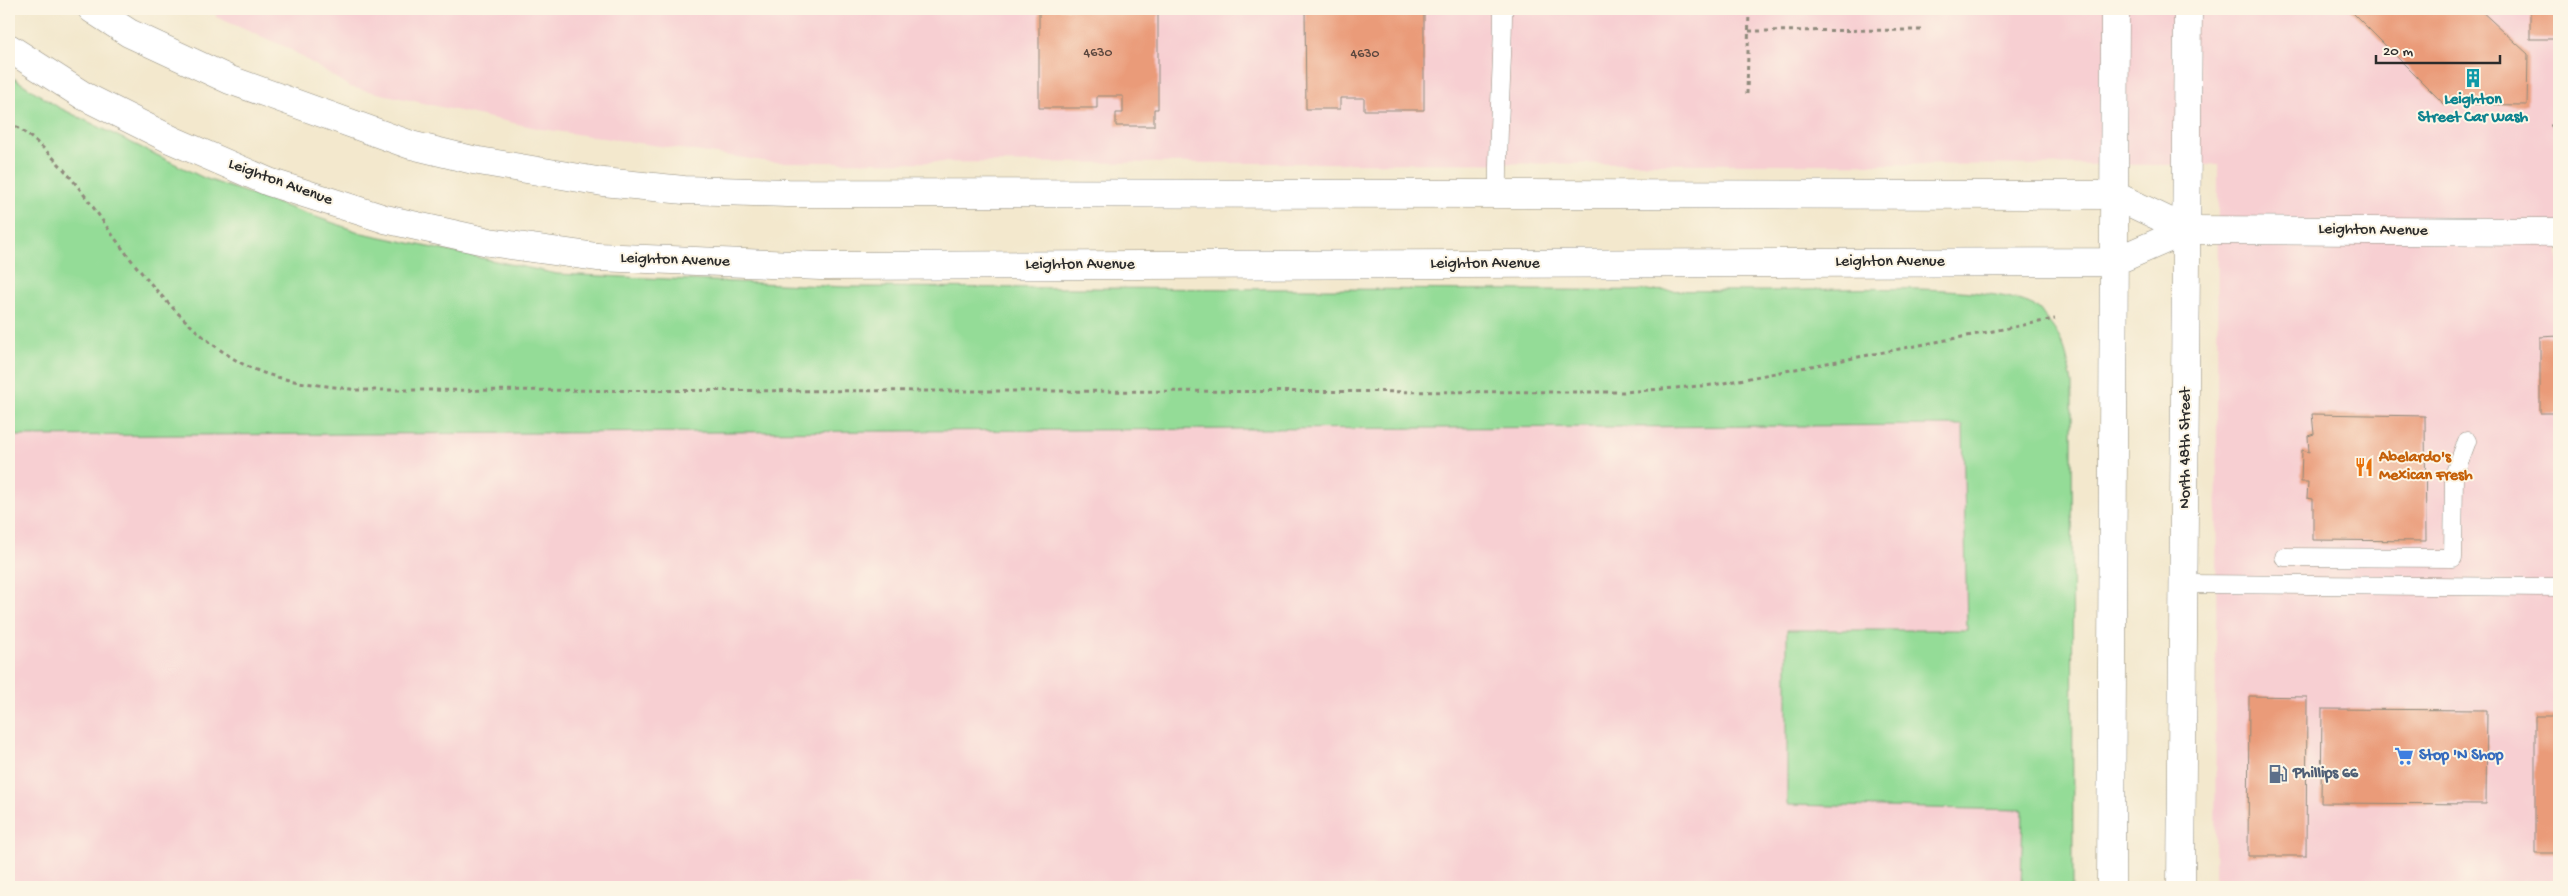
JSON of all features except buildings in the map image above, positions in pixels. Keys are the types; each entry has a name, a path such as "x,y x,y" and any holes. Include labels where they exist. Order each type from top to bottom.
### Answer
{"main road":[{"name":"Leighton Avenue","path":"92,9 129,33 230,80 346,123 410,144 473,160 603,182 684,190 788,193 1498,193 2114,196 2188,230"},
{"path":"2111,887 2115,9"},
{"name":"North 48th Street","path":"2181,887 2188,230 2188,9"},
{"name":"Leighton Avenue","path":"9,48 84,96 172,140 269,182 385,219 490,242 597,257 821,266 2113,262 2188,230 2559,232"}],"lane":[{"path":"1498,193 1497,136 1503,77 1503,9"},
{"path":"2284,557 2453,558 2454,475 2467,441"},
{"path":"2185,584 2559,587"}],"path":[{"path":"1747,94 1749,9"},
{"path":"1749,31 1921,30"},
{"path":"9,122 43,147 72,178 128,257 204,339 226,355 256,370 291,380 357,390 1624,392 1713,385 2055,319"},
{"path":"2550,126 2559,126"}],"shaded area":[{"path":"216,9 2559,9 2559,887 2215,887 2218,165 771,162 541,129 350,87 288,48 216,17"},
{"path":"9,313 2052,417 2051,887 9,887"}],"green space":[{"path":"9,75 58,107 204,178 362,233 557,274 846,287 1766,291 1908,289 1950,290 2018,300 2039,309 2054,329 2065,351 2072,384 2073,887 2021,887 2023,810 1787,805 1787,630 1967,630 1963,425 9,436 9,252 15,207 9,190"},
{"path":"9,190 15,206 9,252"}],"place":[{"name":"Leighton Street Car Wash","path":"2473,78"},
{"name":"Abelardo's Mexican Fresh","path":"2364,467"},
{"name":"Stop 'N Shop","path":"2404,756"},
{"name":"Phillips 66","path":"2278,774"}]}
